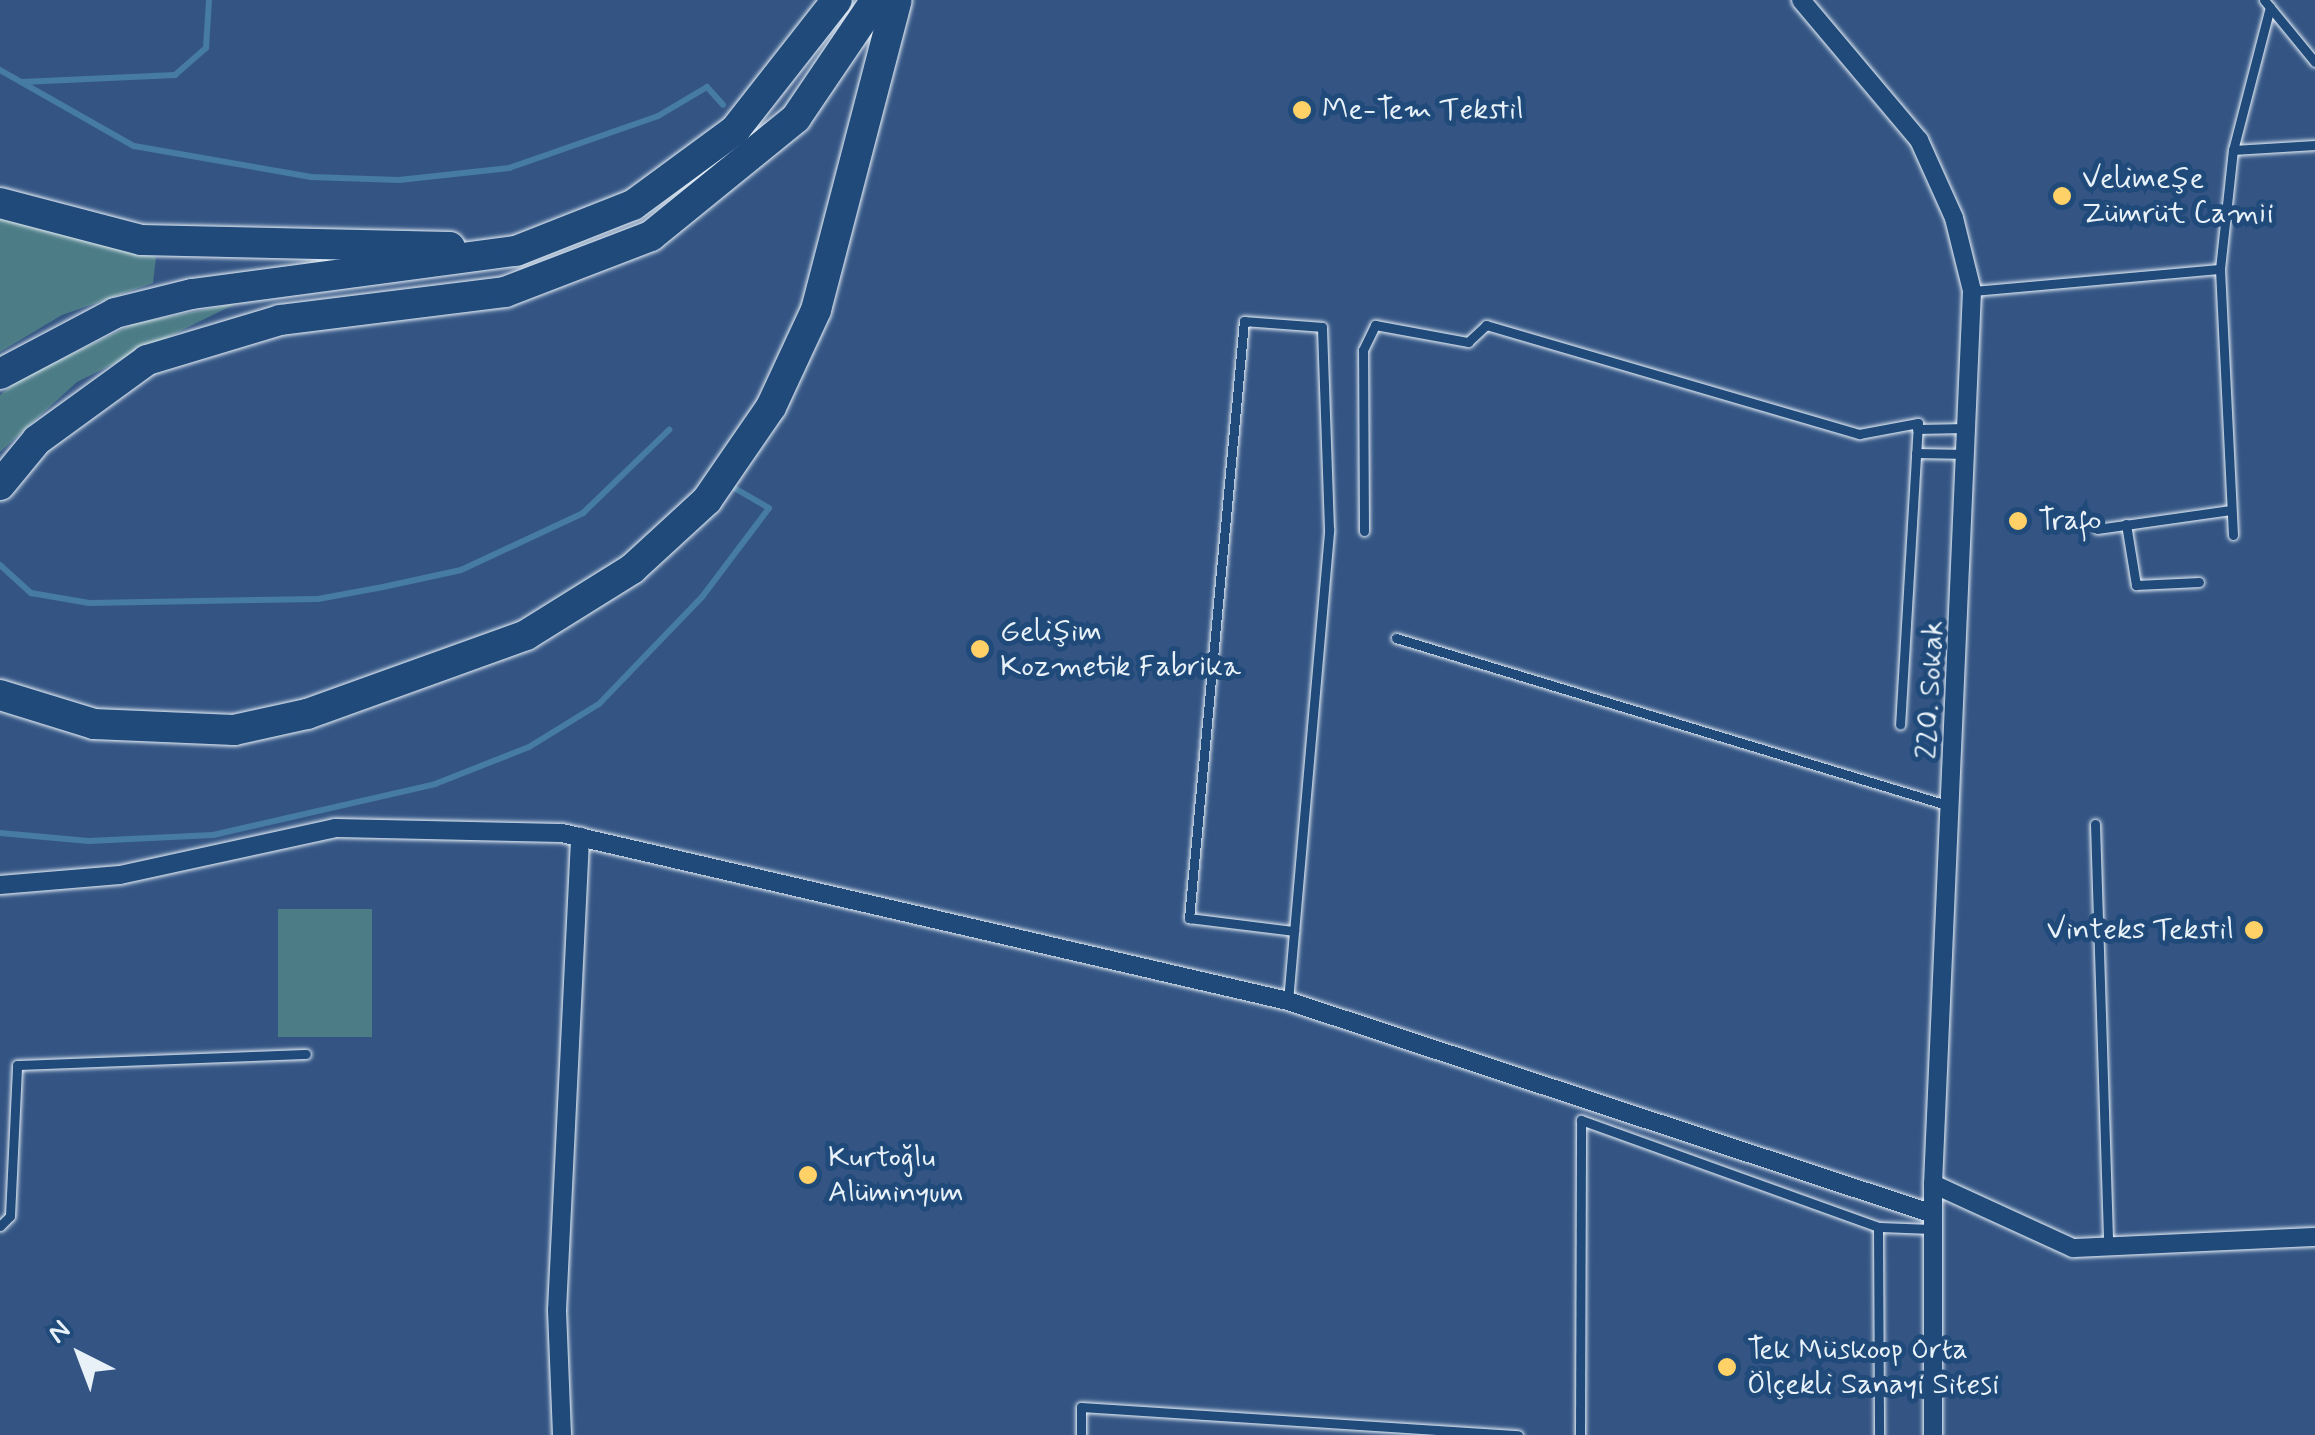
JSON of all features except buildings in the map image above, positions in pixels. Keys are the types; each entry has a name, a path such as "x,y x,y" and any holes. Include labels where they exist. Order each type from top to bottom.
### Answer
{"highway":[{"path":"0,374 115,314 192,294 516,251 633,205 746,118 837,0"},
{"path":"0,485 37,440 147,360 280,320 505,292 651,236 796,118 876,0"},
{"path":"0,696 94,724 234,730 307,714 526,634 632,569 707,500 778,391 816,310 897,0"},
{"path":"0,203 141,240 302,248 474,245 633,205"}],"street":[{"name":"220. Sokak","path":"1801,0 1920,140 1954,218 1972,291 1968,454 1933,1184 1932,1435"},
{"path":"0,885 120,875 335,828 580,838 1288,1002 1933,1222"},
{"path":"562,1435 557,1310 580,838"},
{"path":"1933,1184 2073,1248 2315,1237"}],"lane":[{"path":"2267,4 2315,62"},
{"path":"2233,535 2220,269 2233,150 2267,4"},
{"path":"2233,150 2315,145"},
{"path":"1972,291 2220,269"},
{"path":"1288,1002 1329,529 1322,326 1244,320 1189,918 1294,931"},
{"path":"1364,532 1362,350 1375,326 1468,342 1486,325 1859,434 1968,428"},
{"path":"1900,724 1917,429"},
{"path":"1916,453 1968,454"},
{"path":"2097,528 2231,510"},
{"path":"2126,524 2136,585 2199,582"},
{"path":"1396,638 1952,807"},
{"path":"2095,824 2108,1246"},
{"path":"0,1226 10,1216 17,1066 306,1054"},
{"path":"1580,1435 1581,1120 1878,1227 1933,1222"},
{"path":"1878,1227 1879,1435"},
{"path":"1080,1435 1081,1407 1518,1435"}],"green space":[{"path":"0,219 156,257 153,283 62,315 0,352"},
{"path":"237,303 77,382 0,452 0,395 19,380 133,324"},
{"path":"278,909 372,909 372,1037 278,1037"}],"waterway":[{"path":"22,82 175,75 206,48 209,0"},
{"path":"0,70 134,146 311,177 399,180 509,168 658,116 707,87 723,105"},
{"path":"0,565 31,593 89,603 318,599 383,587 461,570 583,513 669,430"},
{"path":"0,833 89,841 213,835 435,784 529,747 599,704 702,597 769,508 735,488"}],"place":[{"name":"Me-Tem Tekstil","path":"1302,110"},
{"name":"Velimeşe Zümrüt Camii","path":"2062,196"},
{"name":"Trafo","path":"2018,521"},
{"name":"Gelişim Kozmetik Fabrika","path":"980,649"},
{"name":"Vinteks Tekstil","path":"2254,930"},
{"name":"Kurtoğlu Alüminyum","path":"808,1175"},
{"name":"Tek Müskoop Orta Ölçekli Sanayi Sitesi","path":"1727,1367"}]}
